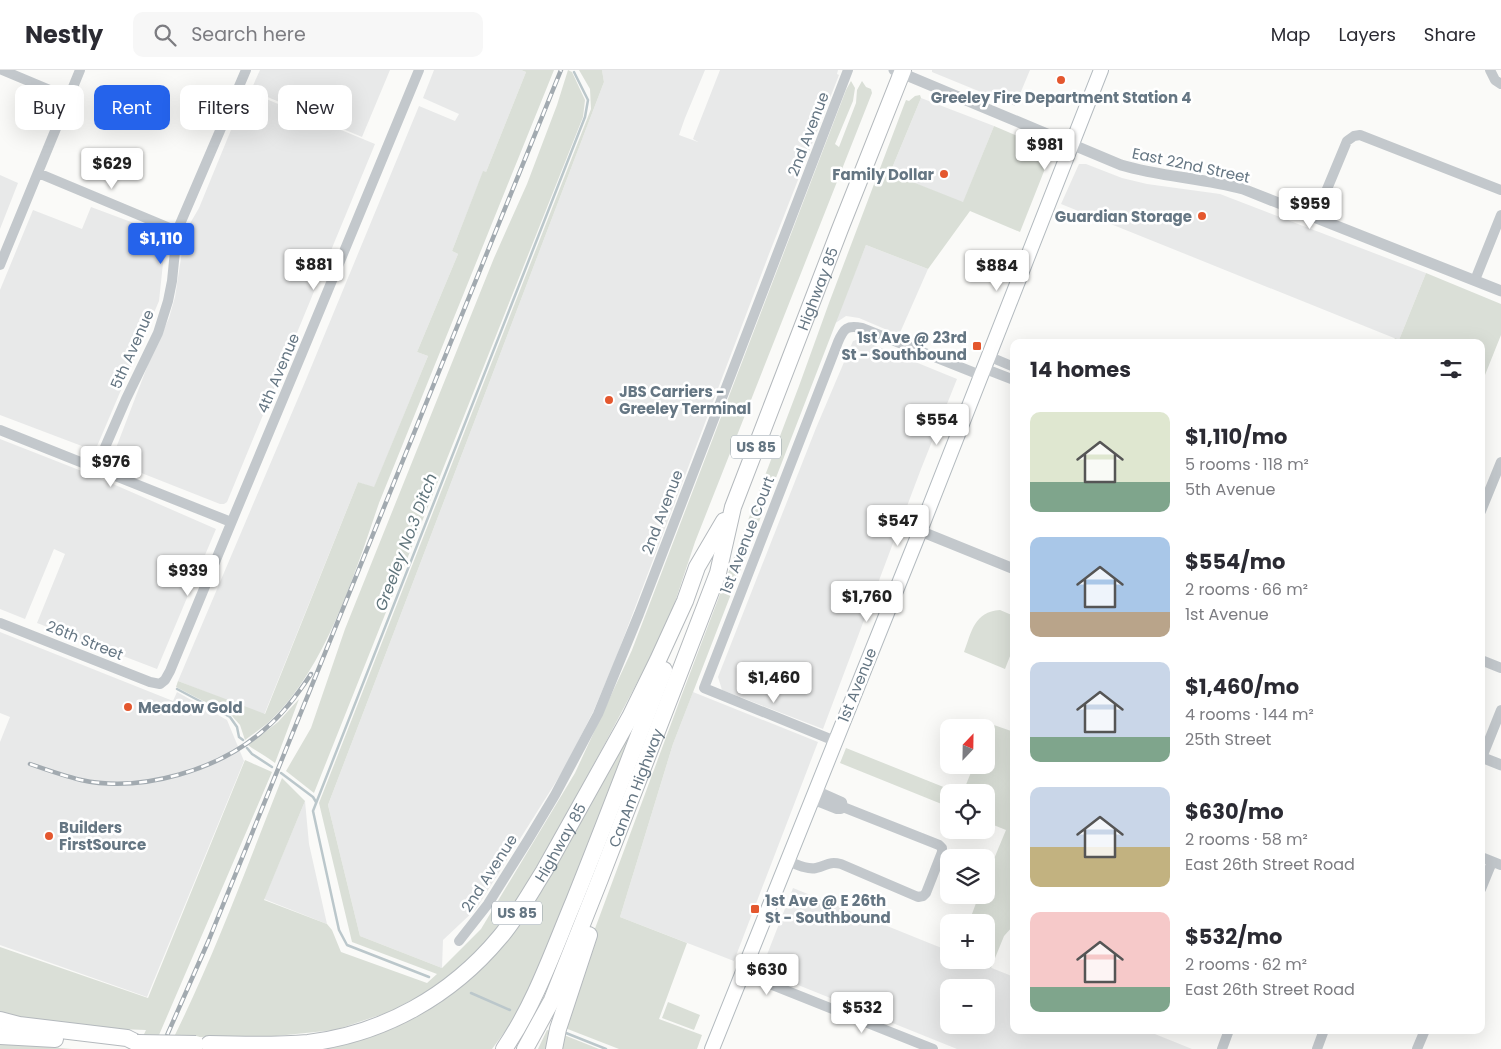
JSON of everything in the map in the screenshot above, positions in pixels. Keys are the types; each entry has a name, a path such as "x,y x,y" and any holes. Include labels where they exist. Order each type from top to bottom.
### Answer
{"highway":[{"name":"Highway 85","path":"670,697 718,573 733,507 899,71"},
{"name":"Highway 85","path":"202,1044 273,1045 332,1039 353,1034 408,1013 445,989 473,966 501,936 544,871 630,717 685,601 697,567 733,507"},
{"path":"504,1049 538,988 598,841 680,628 685,601"},
{"name":"CanAm Highway","path":"600,879 670,697"},
{"path":"554,1049 558,1029 595,916 600,879"},
{"name":"US 85","path":"525,1049 552,1000 600,879"},
{"path":"0,1020 19,1025 128,1038 137,1044"},
{"path":"0,1036 137,1044 202,1044 226,1049"}],"main road":[{"name":"1st Avenue","path":"712,1049 920,531 1101,70"}],"street":[{"path":"2,70 38,85"},
{"path":"74,85 80,70"},
{"name":"5th Avenue","path":"96,468 126,399 158,333 172,282 177,230 246,70"},
{"name":"4th Avenue","path":"160,684 165,680 170,671 419,70"},
{"name":"2nd Avenue","path":"459,942 488,904 556,795 598,714 639,614 848,70"},
{"path":"1490,70 1501,84"},
{"name":"East 22nd Street","path":"899,71 1121,165 1139,171 1225,184 1243,189 1501,291"},
{"path":"0,265 56,130"},
{"path":"1315,218 1347,141 1354,136 1360,136 1501,190"},
{"path":"38,173 177,230"},
{"path":"1475,280 1501,215"},
{"name":"1st Avenue Court","path":"835,741 704,688 840,338 847,328 862,328 984,366"},
{"path":"984,366 1010,367"},
{"path":"984,366 1010,378"},
{"path":"0,430 231,522"},
{"path":"1485,501 1501,462"},
{"path":"920,531 1010,567"},
{"name":"26th Street","path":"0,623 150,682 160,684"},
{"path":"1485,662 1501,668"},
{"path":"1485,750 1501,710"},
{"path":"1485,759 1501,765"},
{"path":"788,861 805,867 816,868 827,864 841,864 918,896 923,896 926,893 942,852 942,848 939,845 843,807 842,802 813,795"},
{"path":"1485,858 1497,863 1485,882"},
{"path":"742,973 933,1049"},
{"path":"1222,1049 1228,1034"},
{"path":"1317,1049 1323,1034"},
{"path":"1417,1049 1423,1034"}],"shaded area":[{"path":"260,70 390,70 362,137 345,130 352,130 352,85 278,85 278,101 268,97 268,85 253,85"},
{"path":"434,70 521,70 526,72 486,172 483,172 452,251 458,254 417,352 428,356 374,488 358,482 264,715 178,681 305,382 419,106 455,121 459,114 423,98"},
{"path":"521,70 554,70 379,503 337,618 308,673 291,698 269,722 245,740 240,725 232,716 176,687 178,681 265,714 358,482 374,487 428,356 417,352 458,254 452,251 483,171 486,172 526,72"},
{"path":"568,70 572,72 585,100 583,117 314,793 286,771 311,728 345,629 494,258 527,184"},
{"path":"579,70 602,70 604,82 328,805 360,936 442,968 481,929 575,773 632,650 846,90 851,81 855,88 853,101 835,144 839,147 856,103 857,90 862,81 866,87 871,89 872,93 695,542 674,605 658,643 535,871 519,898 472,959 434,989 389,1012 335,1030 276,1036 199,1037 168,1049 214,949 282,778 305,801 264,900 327,924 332,930 341,952 427,983 437,974 352,942 319,803 591,109 590,89"},
{"path":"602,70 705,70 679,135 698,142 693,139 720,70 838,70 837,74 839,75 614,663 593,712 564,769 476,909 443,940 442,968 360,936 328,805 604,82"},
{"path":"932,70 1030,70 1015,106 932,72"},
{"path":"920,95 921,98 890,173 963,202 994,126 1052,151 1020,232 970,211 928,269 866,245 673,744 620,917 687,943 659,1019 702,1035 697,1049 619,1049 565,1028 593,934 904,105 906,100 909,101 915,96"},
{"path":"921,98 994,126 963,203 890,173"},
{"path":"268,100 278,104 278,130 341,130 375,144 227,502 224,504 111,461 149,362 169,318 175,297 185,232 199,208 231,130 268,130"},
{"path":"1079,164 1086,164 1122,178 1147,184 1220,194 1426,273 1399,339 1397,339 1061,204"},
{"path":"0,175 18,183 0,229"},
{"path":"91,207 166,235 159,301 95,451 0,415 0,290 33,210 82,229"},
{"path":"866,245 928,269 899,335 859,318 846,316 834,324"},
{"path":"1426,273 1501,304 1501,335 1485,375 1485,339 1399,339"},
{"path":"859,339 957,379 823,729 722,690 718,677 816,428 853,341"},
{"path":"0,439 97,477 216,529 157,669 37,623 65,554 54,549 25,619 0,609"},
{"path":"1000,610 1010,614 1010,656 1005,669 964,652 975,624 985,614"},
{"path":"0,632 173,701 177,692 227,720 244,761 147,997 0,945 0,742 10,717 0,713"},
{"path":"693,692 818,742 734,961 620,917 673,744"},
{"path":"299,699 275,763 248,745 278,722"},
{"path":"638,714 641,716 532,986 515,1018 492,1049 323,1049 350,1042 397,1025 453,993 472,978 498,950"},
{"path":"995,725 1010,731 1010,929 1004,936 995,958 995,914 972,914 976,904 995,904 995,856 1006,830 995,826 995,784 966,784 970,774 995,774"},
{"path":"846,748 940,786 940,803 840,763"},
{"path":"245,760 272,772 153,1049 137,1049 146,1030 91,1028 6,1016 0,1013 0,947 148,998"},
{"path":"305,801 309,844 327,924 264,899"},
{"path":"793,888 940,947 940,969 994,969 1010,975 1010,1034 1155,1034 1192,1049 957,1049 761,970"},
{"path":"668,1002 700,1015 694,1030 662,1018"},
{"path":"547,1030 552,1031 548,1049 538,1049"},
{"path":"564,1035 599,1049 561,1049"},
{"path":"0,1043 72,1049 0,1049"}],"waterway":[{"name":"Greeley No.3 Ditch","path":"429,977 347,945 339,930 313,811 585,117 588,100 574,72"},
{"path":"177,689 230,717 237,727 239,737 243,740"},
{"path":"247,748 252,754 272,767"},
{"path":"281,773 313,797 316,802"},
{"name":"Greeley No.3 Ditch","path":"471,993 510,1010"},
{"name":"Greeley No.3 Ditch","path":"566,1033 606,1049"}],"railway":[{"path":"161,1049 208,942 561,70"},
{"path":"30,764 81,780 104,783 129,783 179,775 203,767 247,743 278,716 296,696 311,674"}],"place":[{"name":"Greeley Fire Department Station 4","path":"1061,80"},
{"name":"Family Dollar","path":"944,174"},
{"name":"Guardian Storage","path":"1202,216"},
{"name":"1st Ave @ 23rd St - Southbound","path":"977,346"},
{"name":"JBS Carriers - Greeley Terminal","path":"609,400"},
{"name":"Meadow Gold","path":"128,707"},
{"name":"Builders FirstSource","path":"49,836"},
{"name":"1st Ave @ E 26th St - Southbound","path":"755,909"}]}
